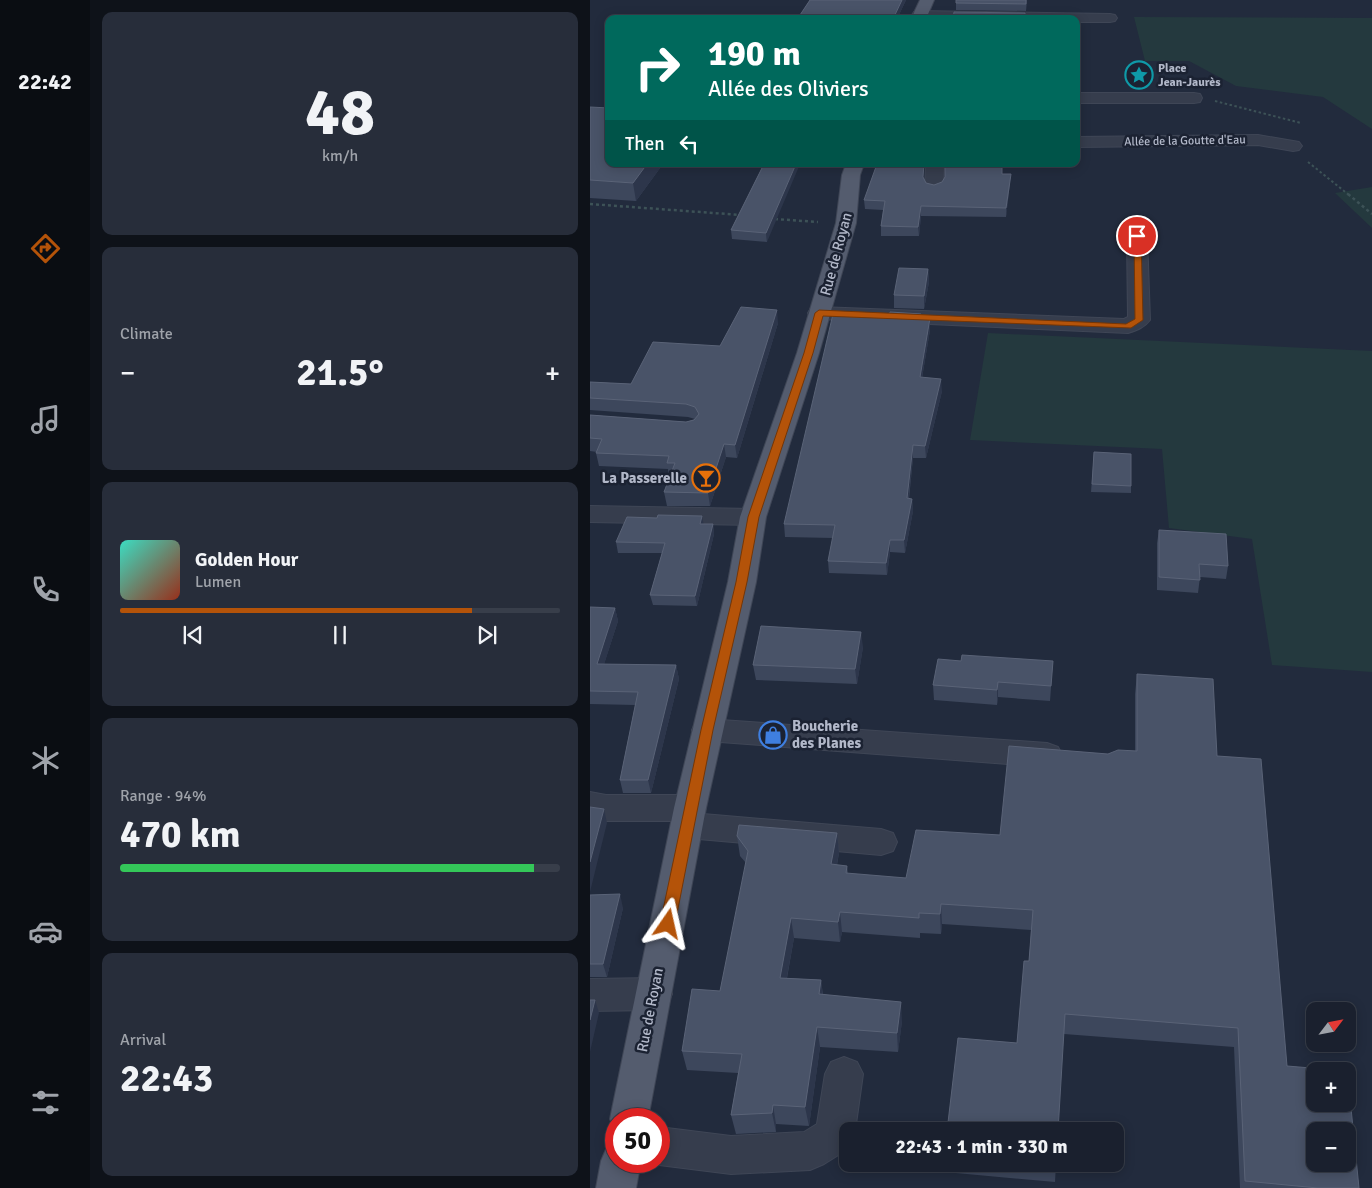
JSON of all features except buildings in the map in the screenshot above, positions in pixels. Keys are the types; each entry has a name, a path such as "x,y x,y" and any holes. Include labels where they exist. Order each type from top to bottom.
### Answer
{"main road":[{"name":"Rue de Royan","path":"848,214 851,175 854,167"},
{"name":"Rue de Royan","path":"631,1108 707,730 742,582 754,517 808,353 848,214 869,167"},
{"path":"616,1188 619,1173"}],"street":[{"path":"921,11 985,13 1001,6 1082,6"},
{"path":"921,11 1029,15"},
{"path":"1080,17 1110,18"},
{"path":"1080,98 1194,98"},
{"name":"Allée de la Goutte d'Eau","path":"1080,142 1258,140 1293,146"},
{"path":"934,186 935,167"},
{"path":"819,313 1128,326 1139,320 1137,236"},
{"path":"590,514 754,517"},
{"path":"707,730 1076,757"},
{"path":"590,805 881,842"},
{"path":"590,995 654,994"},
{"path":"670,1147 732,1155 810,1151 835,1135 844,1074"}],"path":[{"path":"1293,146 1300,155 1372,214"},
{"path":"590,204 750,216"},
{"path":"767,218 802,221 848,214"}],"green space":[{"path":"1134,17 1372,18 1372,129 1323,97 1236,86 1189,61 1145,61"},
{"path":"1372,187 1372,228 1335,193"},
{"path":"988,333 1372,351 1372,672 1272,665 1252,539 1169,528 1162,449 970,440"}],"place":[{"name":"Place Jean-Jaurès","path":"1139,75"},
{"name":"La Passerelle","path":"706,478"},
{"name":"Boucherie des Planes","path":"773,735"}],"route":[{"path":"668,924 690,808 742,582 754,517 808,353 819,313 1128,326 1139,320 1137,236"}]}
